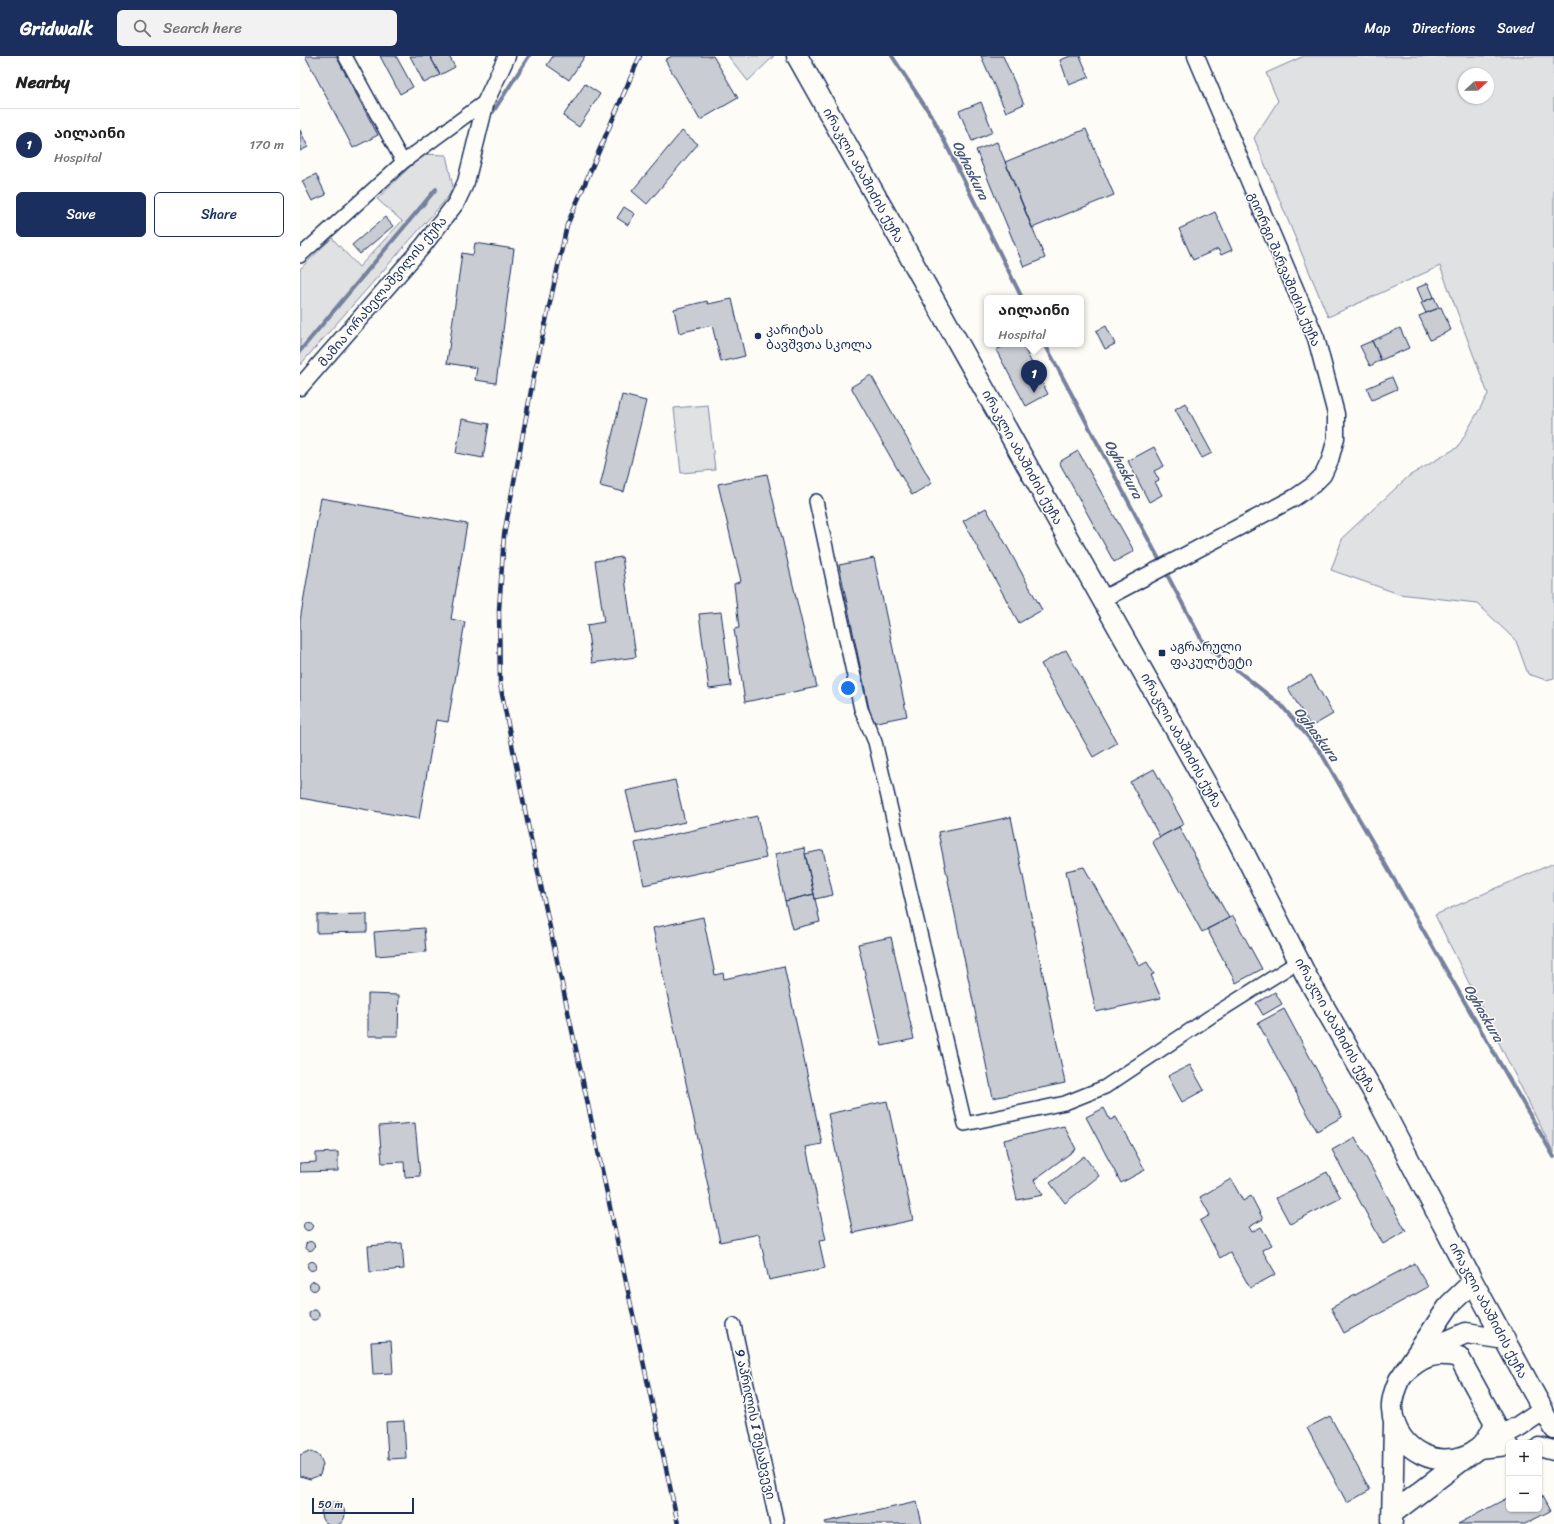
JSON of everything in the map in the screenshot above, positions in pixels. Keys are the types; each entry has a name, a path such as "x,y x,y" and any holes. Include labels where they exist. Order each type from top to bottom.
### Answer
{"main road":[{"name":"ირაკლი აბაშიძის ქუჩა","path":"797,56 1237,838 1300,961 1382,1107 1473,1282 1554,1430"},
{"path":"1393,1519 1394,1423 1392,1408 1394,1393 1403,1374 1450,1304 1473,1282"},
{"path":"1417,1354 1466,1334 1505,1339"},
{"path":"1393,1519 1477,1449 1488,1438 1495,1423 1459,1357 1446,1354 1430,1356 1415,1363 1403,1374"},
{"path":"1394,1423 1404,1440 1419,1454 1439,1460 1459,1458 1519,1426 1543,1410"},
{"path":"1477,1449 1506,1446"},
{"path":"1542,1448 1554,1451"}],"street":[{"path":"345,56 403,162"},
{"name":"მამია ორახელაშვილის ქუჩა","path":"300,387 424,246 456,203 466,182 486,101 507,56"},
{"name":"გიორგი შარვაშიძის ქუჩა","path":"1103,599 1152,571 1294,498 1313,485 1323,475 1330,460 1336,438 1336,414 1316,338 1196,56"},
{"path":"300,256 403,162 486,101"},
{"path":"816,501 861,709 875,742 965,1124 1065,1103 1105,1087 1210,1017 1300,961"},
{"name":"9 აპრილის I შესახვევი","path":"734,1325 777,1524"}],"shaded area":[{"path":"728,56 774,56 748,81"},
{"path":"1304,56 1554,56 1554,678 1546,680 1528,674 1516,641 1477,603 1399,594 1331,570 1343,537 1409,476 1458,447 1488,394 1440,266 1328,317 1254,138 1278,101 1266,73"},
{"path":"423,154 446,155 453,187 448,197 300,365 300,269 332,238 359,267 402,221 377,199"},
{"path":"708,405 715,470 681,473 674,408"},
{"path":"1554,863 1554,1153 1435,915"}],"building":[{"path":"305,56 336,56 378,135 353,148"},
{"path":"380,56 396,56 413,87 400,94"},
{"path":"410,56 430,56 440,75 424,83"},
{"path":"430,56 449,56 455,67 440,75"},
{"path":"553,56 585,56 569,80 547,65"},
{"path":"672,56 713,56 738,98 700,120 665,60"},
{"path":"981,56 1003,56 1024,104 1006,112"},
{"path":"1071,56 1080,56 1089,77 1069,85 1060,60"},
{"path":"585,84 600,94 579,127 563,116"},
{"path":"981,102 993,132 972,141 959,111"},
{"path":"1086,129 1114,195 1032,228 1005,162"},
{"path":"300,130 308,147 300,151"},
{"path":"682,131 698,144 647,204 632,191"},
{"path":"997,142 1045,258 1024,267 976,150"},
{"path":"316,174 326,195 312,201 302,181"},
{"path":"624,207 635,214 628,225 617,218"},
{"path":"1215,212 1232,250 1221,255 1218,249 1193,260 1179,229"},
{"path":"385,217 393,226 360,254 352,245"},
{"path":"475,243 514,249 496,383 475,380 477,368 447,363 462,253 473,255"},
{"path":"1428,283 1434,297 1423,302 1417,288"},
{"path":"1434,297 1439,308 1426,313 1421,303"},
{"path":"732,299 745,356 721,362 712,325 679,333 674,309 707,301 708,304"},
{"path":"1441,307 1451,330 1430,340 1419,316"},
{"path":"1106,326 1115,344 1105,349 1096,331"},
{"path":"1400,328 1409,348 1381,360 1372,341"},
{"path":"1372,341 1381,360 1370,366 1360,346"},
{"path":"1002,347 1024,347 1048,394 1026,406 996,350"},
{"path":"871,375 932,483 912,495 851,387"},
{"path":"1392,377 1397,389 1372,400 1367,388"},
{"path":"622,395 646,401 624,492 600,486"},
{"path":"1185,403 1212,453 1202,458 1175,409"},
{"path":"462,419 489,424 483,458 456,453"},
{"path":"1154,447 1164,466 1154,471 1159,480 1155,482 1162,495 1149,502 1128,461"},
{"path":"1078,451 1134,551 1114,562 1059,462"},
{"path":"767,474 817,687 745,702 734,629 739,628 734,584 741,581 718,484"},
{"path":"321,498 467,524 451,619 465,622 448,722 436,720 419,819 300,798 300,620"},
{"path":"986,508 1042,610 1019,623 963,521"},
{"path":"622,557 636,657 592,663 587,625 604,622 595,561"},
{"path":"874,558 907,716 872,723 839,565"},
{"path":"721,612 731,686 709,689 699,614"},
{"path":"1066,650 1117,743 1093,757 1041,664"},
{"path":"1311,675 1333,714 1311,727 1288,688"},
{"path":"1154,769 1184,824 1160,837 1130,782"},
{"path":"675,780 685,822 636,833 626,791"},
{"path":"757,816 766,858 644,885 635,843"},
{"path":"1011,817 1065,1083 993,1098 938,832"},
{"path":"1179,827 1229,918 1202,932 1152,841"},
{"path":"804,848 814,894 785,901 775,854"},
{"path":"823,850 833,895 815,899 805,854"},
{"path":"1084,867 1139,966 1147,962 1154,974 1151,975 1161,998 1096,1012 1066,871"},
{"path":"814,894 820,922 792,929 785,901"},
{"path":"367,914 367,932 317,933 317,915"},
{"path":"1233,916 1262,969 1236,983 1207,929"},
{"path":"703,917 715,975 723,973 724,979 784,966 822,1144 806,1147 826,1240 819,1241 825,1268 769,1280 759,1234 720,1242 653,928"},
{"path":"424,928 426,952 376,956 374,932"},
{"path":"891,937 914,1039 882,1046 858,944"},
{"path":"1275,992 1282,1004 1263,1015 1256,1003"},
{"path":"368,994 399,995 398,1036 368,1036"},
{"path":"1284,1009 1342,1117 1317,1131 1258,1023"},
{"path":"1190,1065 1204,1090 1182,1102 1168,1076"},
{"path":"887,1101 913,1220 853,1233 828,1114"},
{"path":"1104,1108 1110,1120 1116,1117 1145,1170 1121,1183 1086,1117"},
{"path":"415,1123 420,1176 405,1177 404,1162 382,1163 379,1126"},
{"path":"1064,1126 1076,1149 1034,1180 1043,1195 1017,1200 1004,1140"},
{"path":"1355,1137 1406,1231 1383,1244 1332,1150"},
{"path":"338,1152 338,1171 300,1172 300,1163 316,1162 316,1153"},
{"path":"1084,1156 1099,1176 1065,1203 1050,1183"},
{"path":"1327,1172 1341,1198 1290,1224 1276,1198"},
{"path":"1231,1179 1243,1201 1251,1196 1263,1219 1249,1227 1252,1232 1261,1227 1272,1245 1262,1250 1276,1274 1250,1288 1230,1252 1220,1258 1200,1221 1210,1215 1200,1197"},
{"path":"308,1221 313,1226 308,1231 303,1226"},
{"path":"310,1241 315,1246 310,1251 305,1246"},
{"path":"402,1243 404,1269 370,1272 368,1246"},
{"path":"312,1261 317,1266 312,1271 307,1266"},
{"path":"1415,1263 1428,1287 1344,1333 1331,1308"},
{"path":"314,1281 319,1286 314,1291 309,1286"},
{"path":"312,1310 316,1310 318,1311 318,1319 312,1320 309,1317 309,1313"},
{"path":"391,1341 393,1373 373,1374 371,1342"},
{"path":"1330,1416 1370,1490 1347,1503 1307,1428"},
{"path":"404,1421 406,1458 388,1459 386,1422"},
{"path":"309,1451 319,1455 323,1464 320,1475 310,1479 300,1476 300,1455"},
{"path":"1542,1496 1550,1511 1525,1524 1458,1524 1506,1499 1506,1512 1542,1512"},
{"path":"917,1502 922,1524 826,1524 825,1522"},
{"path":"328,1503 338,1503 344,1509 344,1519 338,1525 328,1525 322,1519 322,1509"}],"waterway":[{"path":"493,112 529,56"},
{"name":"Oghaskura","path":"892,56 934,120 1021,295"},
{"path":"300,351 436,189"},
{"name":"Oghaskura","path":"1047,347 1161,563"},
{"name":"Oghaskura","path":"1164,569 1204,644 1281,705 1320,751 1554,1157"}],"railway":[{"path":"640,56 567,225 533,380 504,535 499,610 500,684 529,830 678,1524"}],"place":[{"name":"კარიტას ბავშვთა სკოლა","path":"758,336"},
{"name":"აილაინი","path":"1034,393"},
{"name":"აგრარული ფაკულტეტი","path":"1162,653"}]}
